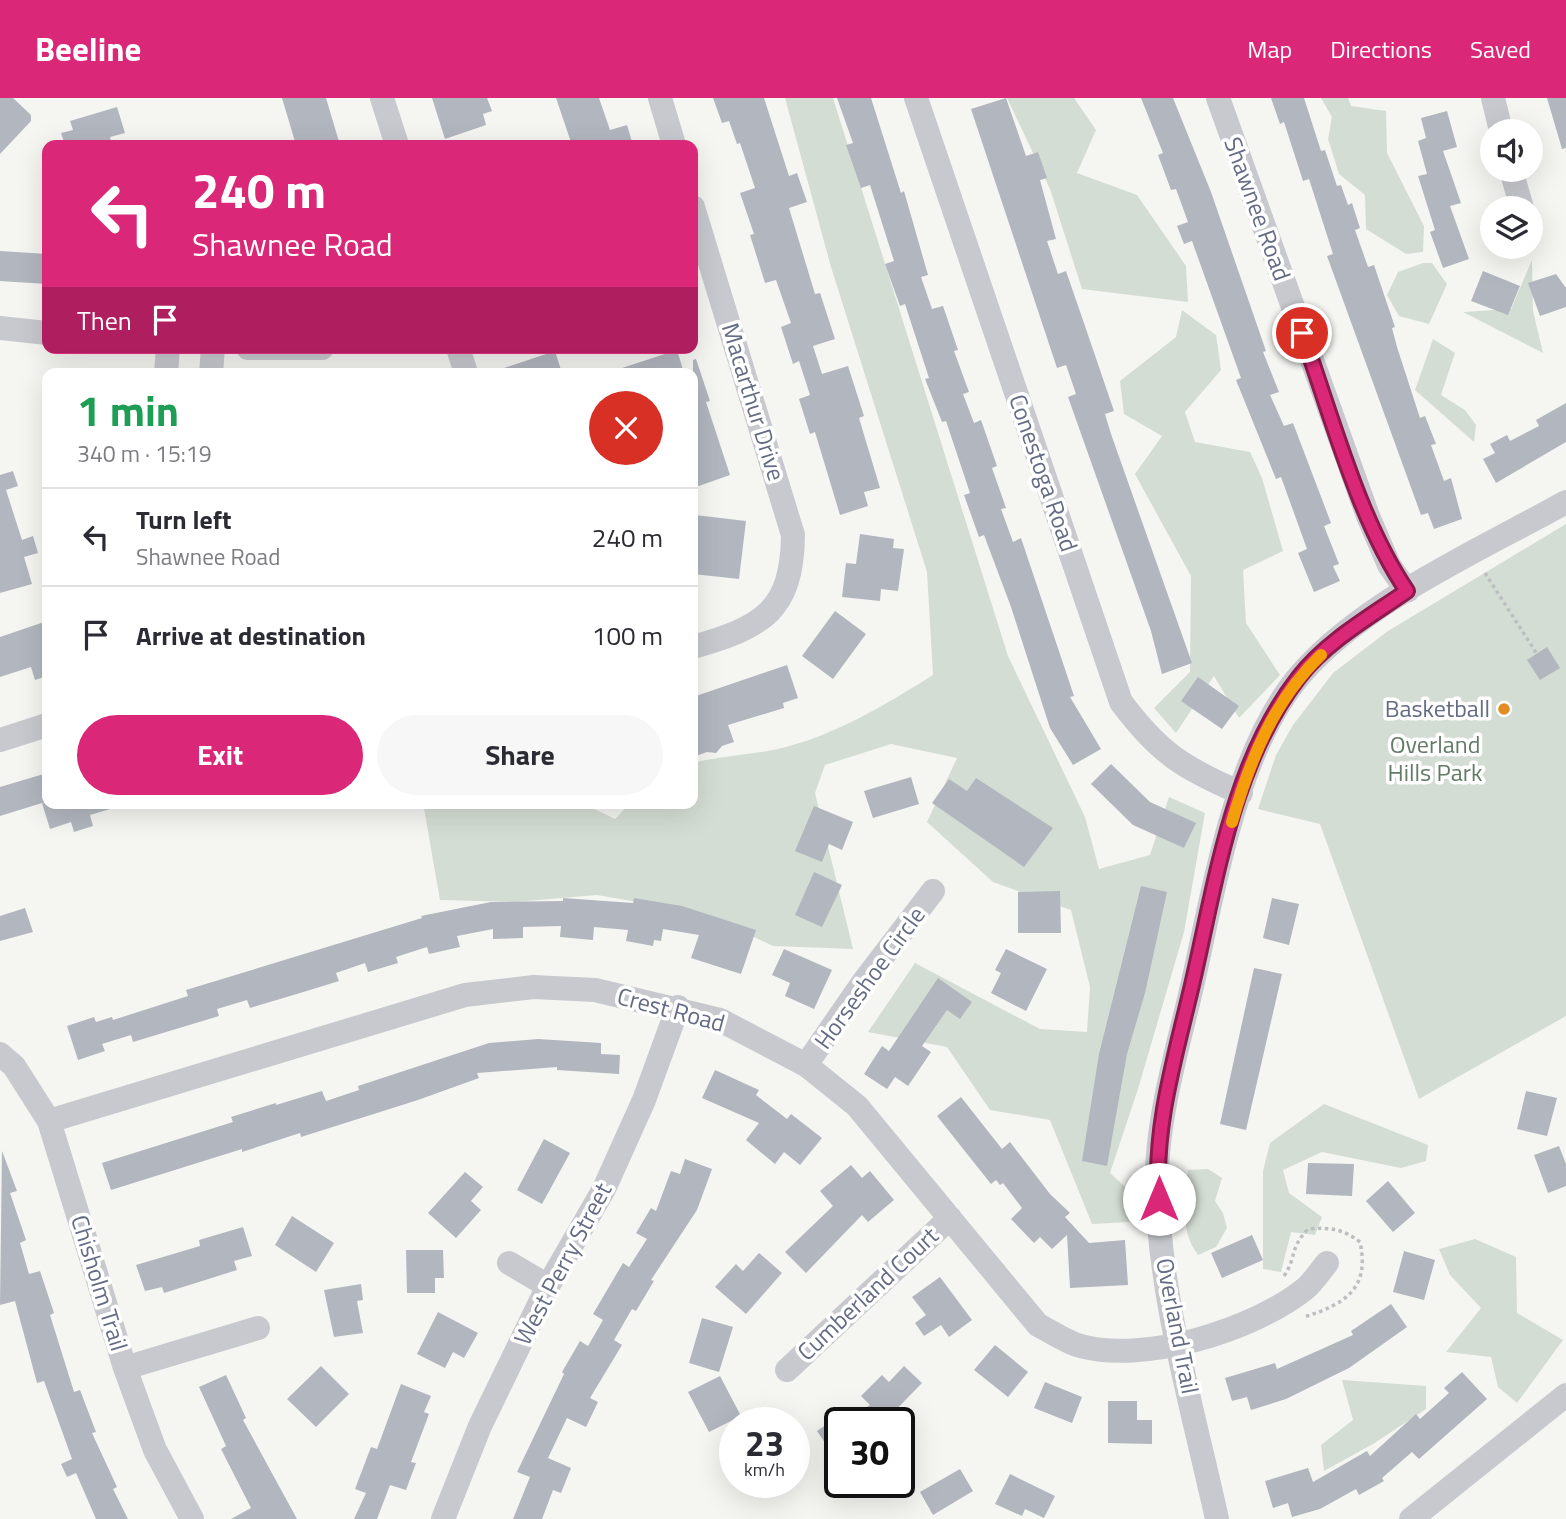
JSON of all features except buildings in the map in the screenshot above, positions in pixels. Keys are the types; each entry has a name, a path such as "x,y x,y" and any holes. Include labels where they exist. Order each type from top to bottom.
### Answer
{"street":[{"path":"383,98 396,140"},
{"path":"660,98 673,140"},
{"name":"Conestoga Road","path":"916,98 1121,702 1147,737 1176,762 1241,793"},
{"name":"Shawnee Road","path":"1218,98 1368,516 1389,565 1407,591"},
{"path":"1493,98 1498,119"},
{"name":"Macarthur Drive","path":"698,222 793,535 792,569 780,599 758,623 727,637 698,646"},
{"path":"0,328 42,332"},
{"name":"Overland Trail","path":"1217,1519 1164,1270 1157,1175 1169,1083 1221,861 1241,793 1269,724 1300,676 1337,639 1407,591 1566,502"},
{"path":"0,740 42,727"},
{"name":"Horseshoe Circle","path":"807,1065 864,981 933,891"},
{"name":"Crest Road","path":"49,1121 465,995 534,987 595,990 678,1007 720,1020 807,1065 857,1106 1038,1325 1077,1345 1124,1350 1179,1343 1234,1327 1283,1305 1309,1286 1327,1263"},
{"name":"West Perry Street","path":"443,1519 480,1426 548,1286 604,1189 644,1100 678,1007"},
{"name":"Chisholm Trail","path":"0,1054 14,1066 49,1121 125,1368 155,1450 192,1519"},
{"name":"Cumberland Court","path":"787,1370 950,1219"},
{"path":"509,1264 548,1286"},
{"path":"125,1368 258,1328"},
{"path":"1411,1519 1566,1395"}],"path":[{"path":"1485,573 1537,654"}],"green space":[{"path":"785,98 833,98 1008,656 1085,817 1099,869 1150,855 1169,797 1205,813 1184,932 1138,1089 1110,1173 1132,1193 1130,1222 1092,1224 1050,1120 990,1110 947,1047 868,1032 915,963 1040,1029 1087,1032 1090,987 1071,910 993,882 927,822 957,758 891,744 825,765 815,793 853,949 773,946 705,914 597,895 515,902 440,900 424,809 594,809 615,819 624,809 698,809 698,762 778,749 819,736 878,708 933,675 927,572 831,267"},
{"path":"1007,98 1074,98 1096,130 1077,173 1137,195 1186,266 1188,302 1082,289 1050,189"},
{"path":"1321,98 1348,98 1351,106 1386,111 1387,153 1424,226 1423,252 1406,254 1366,229 1365,195 1339,174 1328,139 1332,117"},
{"path":"1532,260 1533,311 1543,353 1463,312 1511,309"},
{"path":"1423,263 1432,263 1447,284 1429,324 1399,316 1387,295 1398,272"},
{"path":"1182,310 1216,335 1221,370 1185,412 1195,442 1250,452 1262,478 1283,551 1243,570 1246,623 1280,675 1239,718 1214,676 1176,733 1154,708 1190,672 1191,576 1135,474 1162,436 1124,414 1120,381 1176,337"},
{"path":"1433,339 1455,353 1441,395 1465,410 1476,425 1474,442 1415,390"},
{"name":"Overland Hills Park","path":"1566,524 1566,1016 1419,1099 1320,824 1258,809 1276,755 1293,725 1333,673 1388,631"},
{"path":"1324,1104 1428,1145 1426,1161 1401,1168 1322,1152 1283,1170 1289,1193 1322,1217 1315,1235 1291,1232 1281,1272 1263,1269 1263,1171 1270,1143"},
{"path":"1208,1169 1222,1178 1215,1201 1223,1213 1227,1228 1216,1247 1198,1255 1186,1225 1188,1170"},
{"path":"1475,1239 1516,1257 1517,1313 1563,1340 1517,1403 1498,1387 1491,1357 1446,1352 1481,1308 1450,1275 1439,1249"},
{"path":"1342,1380 1426,1386 1426,1409 1373,1444 1324,1471 1321,1445 1353,1420"}],"slow traffic":[{"path":"1232,822 1254,755 1269,724 1300,676 1321,655"}],"place":[{"name":"Basketball","path":"1504,709"}],"route":[{"path":"1159,1199 1157,1175 1169,1083 1221,861 1254,755 1269,724 1300,676 1337,639 1407,591 1389,565 1368,516 1302,333"}]}
